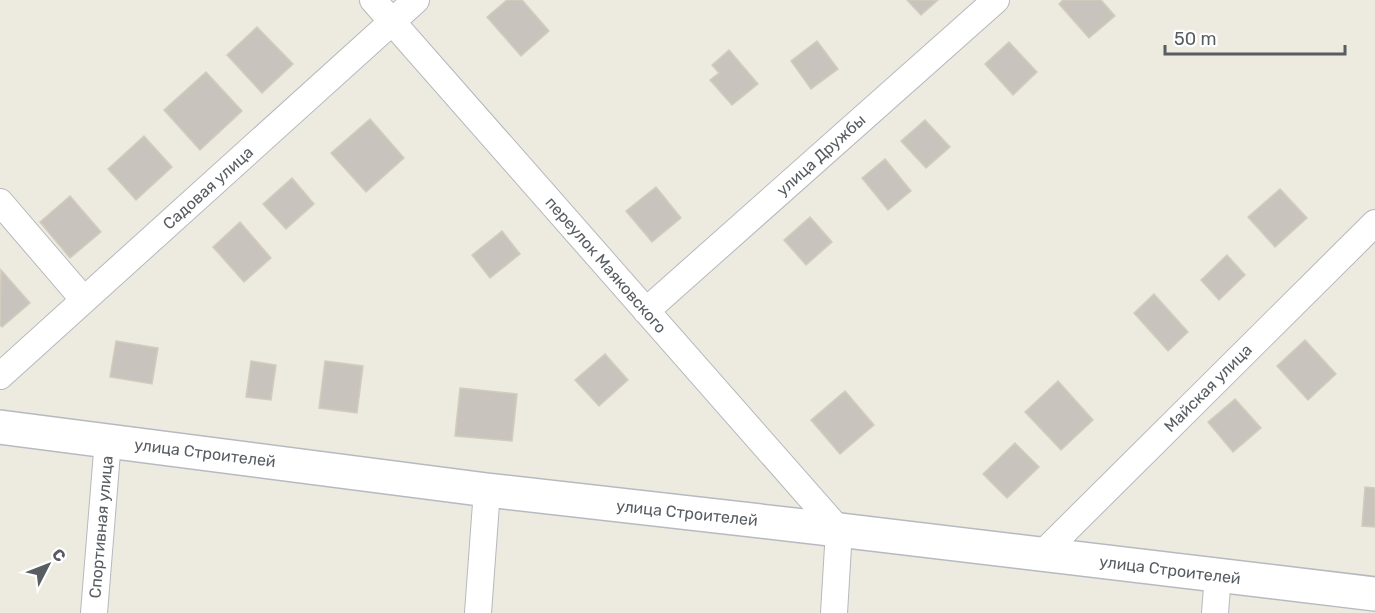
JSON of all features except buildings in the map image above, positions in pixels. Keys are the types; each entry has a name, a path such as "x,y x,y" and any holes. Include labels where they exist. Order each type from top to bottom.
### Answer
{"street":[{"name":"переулок Маяковского","path":"373,0 839,530"},
{"name":"Садовая улица","path":"0,376 416,0"},
{"name":"улица Дружбы","path":"646,311 996,0"},
{"path":"0,202 84,300"},
{"name":"Майская улица","path":"1042,554 1375,223"},
{"name":"улица Строителей","path":"0,427 487,490 1375,594"},
{"name":"Спортивная улица","path":"94,613 108,441"},
{"path":"478,613 487,490"},
{"path":"834,613 839,530"},
{"path":"1215,613 1218,575"}]}
